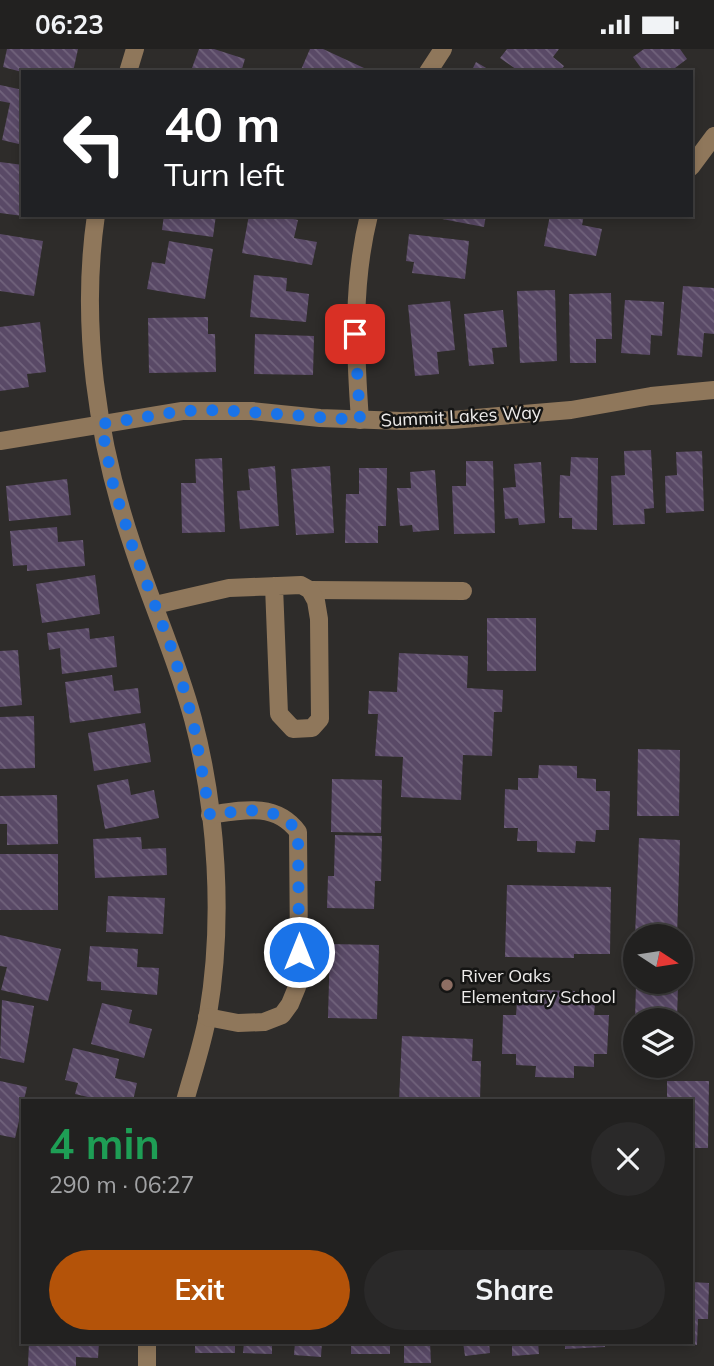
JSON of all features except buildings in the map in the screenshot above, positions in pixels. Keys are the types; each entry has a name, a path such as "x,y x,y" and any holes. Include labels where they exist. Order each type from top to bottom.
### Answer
{"street":[{"path":"129,70 135,49"},
{"path":"429,70 443,49"},
{"path":"693,164 714,136"},
{"path":"96,217 90,294 92,358 101,424 113,484 132,545 174,655 193,721 210,815 215,899 214,954 207,1017 186,1099"},
{"path":"360,420 355,313 360,261 369,217"},
{"name":"Summit Lakes Way","path":"0,441 182,411 220,410 360,420 452,420 571,410 664,394 714,390"},
{"path":"155,605 229,588 274,586 301,585 313,595 319,619 320,719 312,728 293,729 279,714 274,586"},
{"path":"313,595 463,591"},
{"path":"207,1017 238,1023 264,1022 282,1015 290,1005 297,987 299,952 298,832 288,820 273,813 247,810 210,815"},
{"path":"147,1344 147,1366"}],"place":[{"name":"River Oaks Elementary School","path":"447,985"}],"route":[{"path":"299,952 298,832 288,820 273,813 247,810 210,815 193,721 174,655 132,545 113,484 101,424 182,411 220,410 360,420 355,334"}]}
